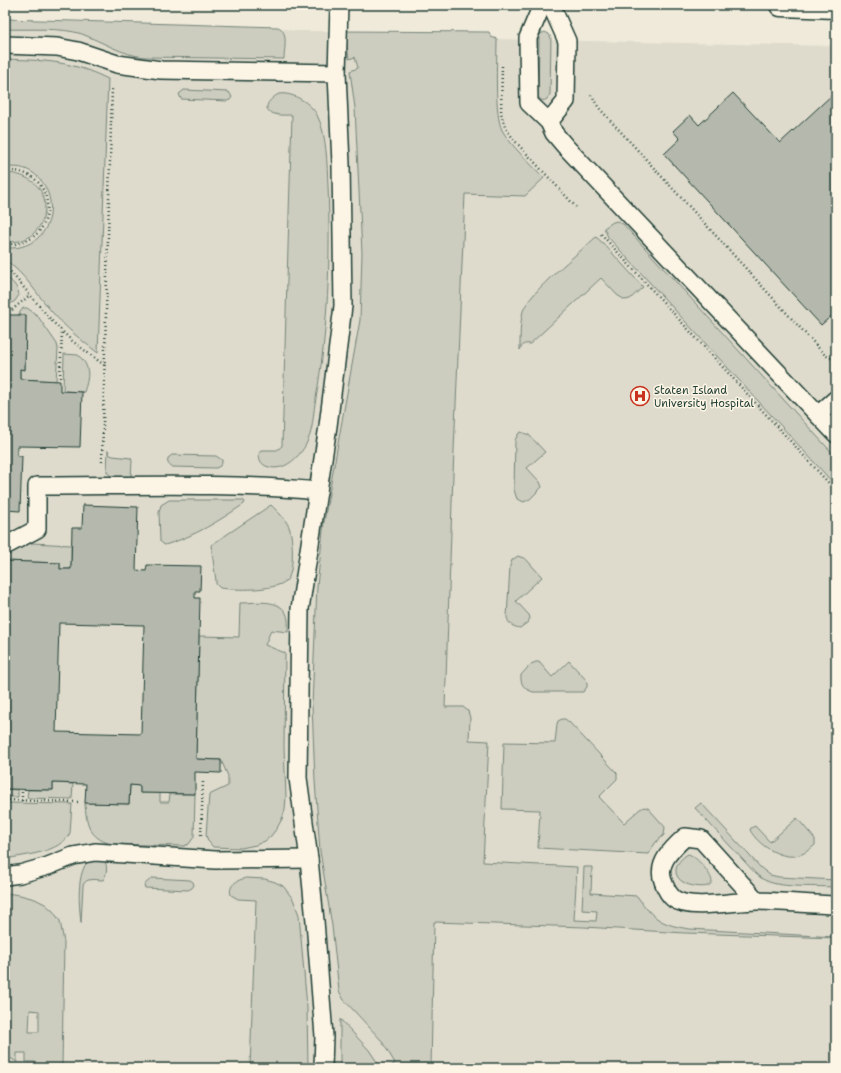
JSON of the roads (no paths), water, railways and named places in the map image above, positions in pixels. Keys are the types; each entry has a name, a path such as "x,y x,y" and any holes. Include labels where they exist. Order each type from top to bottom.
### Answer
{"street":[{"path":"781,5 836,7"}],"lane":[{"path":"323,1068 324,1036 309,859 298,778 300,609 328,426 343,306 338,73 339,5"},
{"path":"542,5 528,38 529,103 549,122 554,133 565,146 836,434"},
{"path":"549,122 566,101 567,41 551,5"},
{"path":"5,45 57,47 78,51 113,62 161,70 338,73"},
{"path":"818,415 836,399"},
{"path":"5,546 36,529 37,486 237,486 272,487 318,492"},
{"path":"757,900 701,839 684,837 665,859 661,877 666,889 675,899 688,904 720,904 757,900 836,905"},
{"path":"5,876 20,874 48,866 73,856 95,852 200,859 309,859"}],"place":[{"name":"Staten Island University Hospital","path":"640,396"}]}
